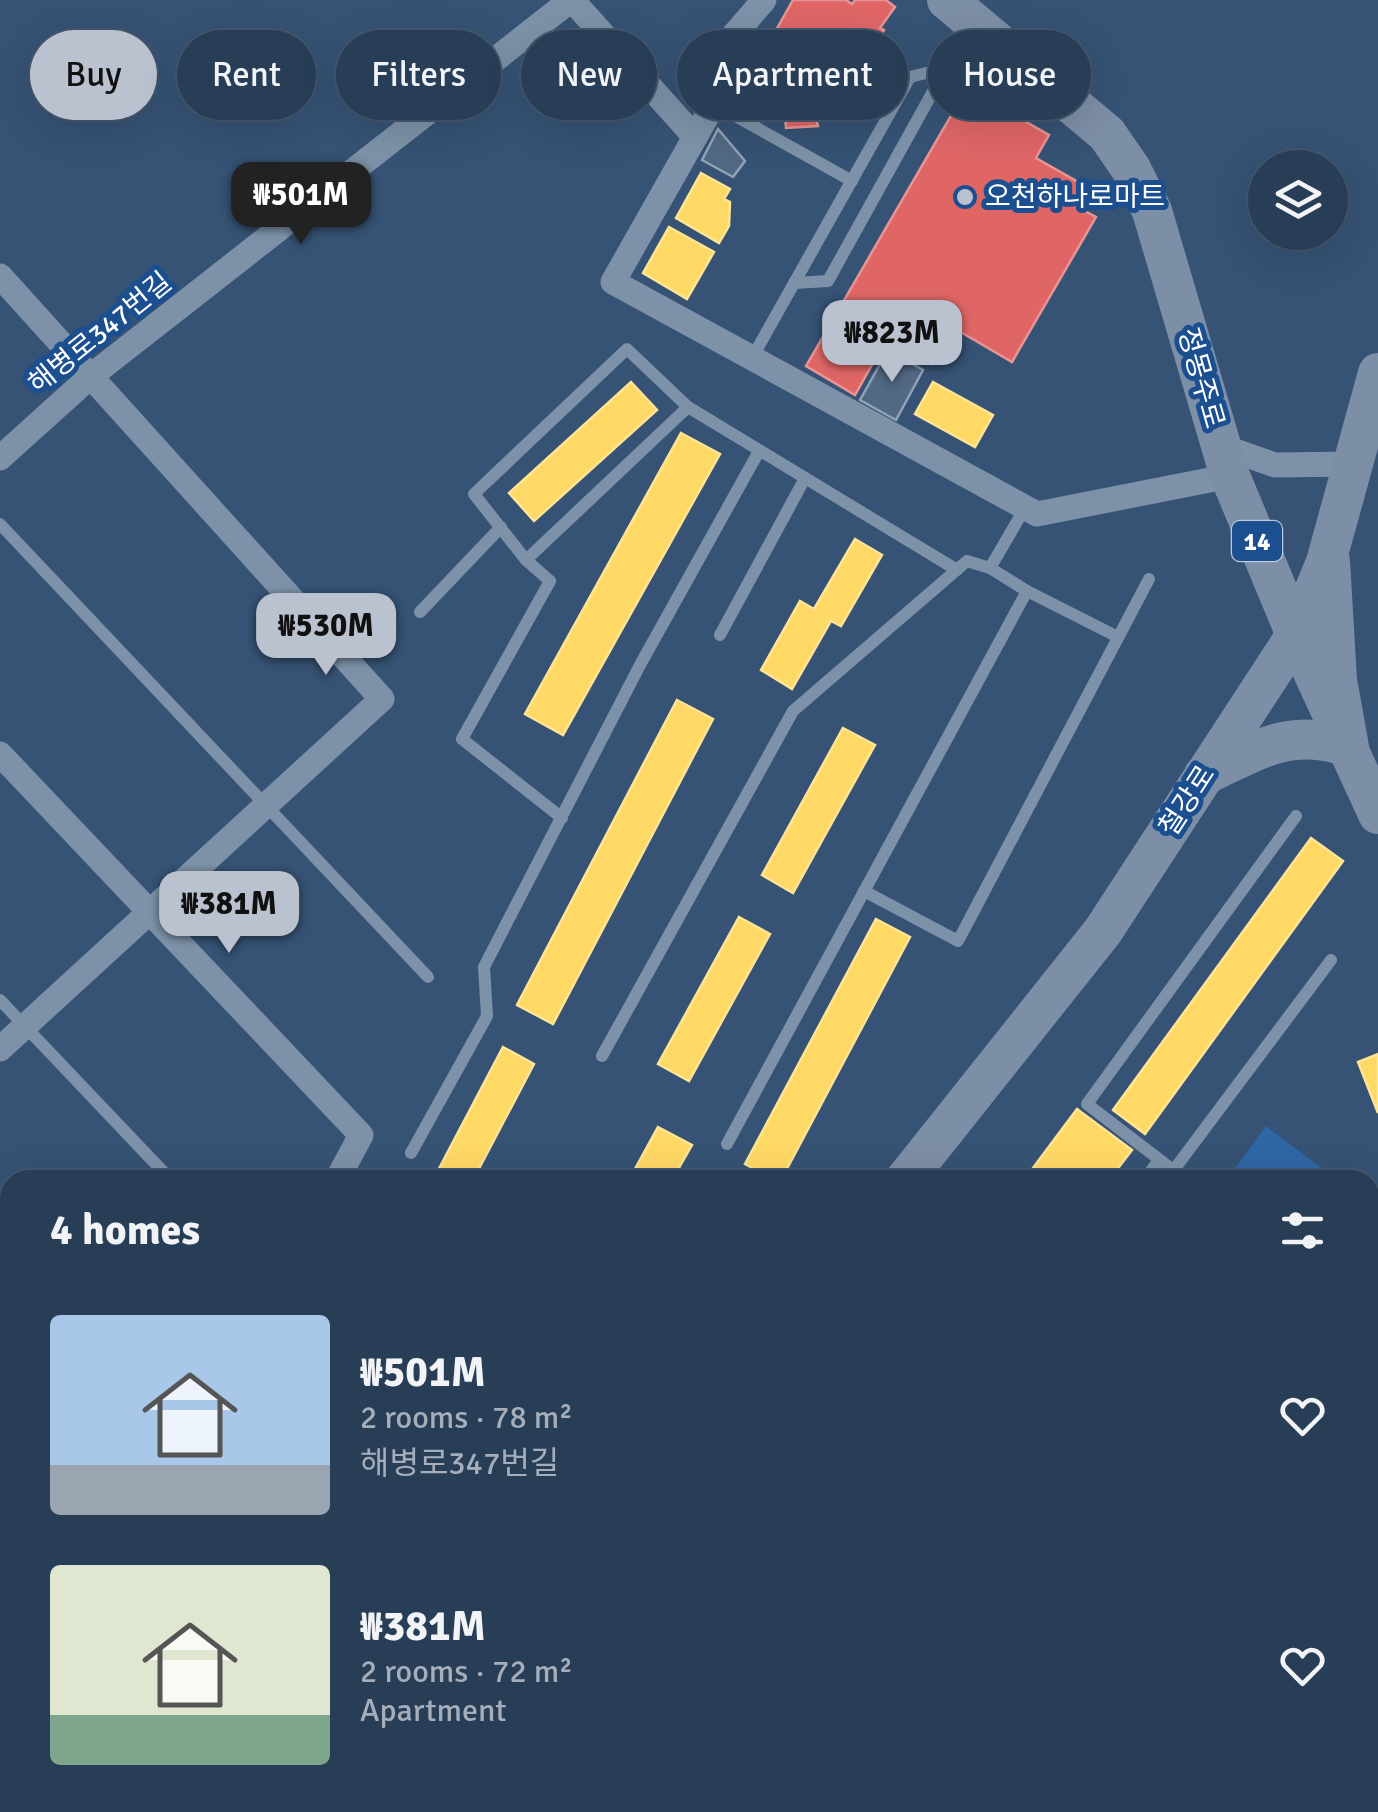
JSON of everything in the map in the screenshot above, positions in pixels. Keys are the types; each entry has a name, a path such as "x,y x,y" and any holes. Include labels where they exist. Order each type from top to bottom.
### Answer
{"main road":[{"name":"정몽주로","path":"971,8 1107,134 1152,210 1226,461 1296,635 1378,814"},
{"name":"철강로","path":"912,1170 1103,930 1296,635 1330,549 1378,373"},
{"path":"1234,730 1262,639 1266,561 1307,566 1330,549"},
{"path":"1204,775 1298,736 1318,737 1349,747 1337,680 1330,549"}],"street":[{"path":"572,0 695,137"},
{"name":"해병로347번길","path":"0,458 91,376 572,0"},
{"path":"739,30 764,0"},
{"path":"705,120 613,282 1037,514 1226,461 1354,464"},
{"path":"0,276 382,699 147,910 0,1049"},
{"path":"0,754 361,1135 343,1170"}],"lane":[{"path":"752,358 910,77 928,72"},
{"path":"794,283 828,281 928,100"},
{"path":"743,120 852,181"},
{"path":"562,818 462,738 550,581 526,560 474,494 626,350 688,407 758,453 957,570"},
{"path":"526,560 688,407"},
{"path":"412,1153 487,1016 484,968 758,453"},
{"path":"720,635 804,480"},
{"path":"990,568 1026,508"},
{"path":"0,524 428,977"},
{"path":"420,612 500,527"},
{"path":"602,1056 793,711 967,561 990,568 1118,638"},
{"path":"864,891 958,941 1149,579"},
{"path":"727,1144 1027,591"},
{"path":"1172,1170 1087,1104 1296,816"},
{"path":"1174,1170 1331,960"},
{"path":"0,1000 161,1170"},
{"path":"1152,1170 1159,1160"}],"shaded area":[{"path":"1266,1126 1325,1170 1234,1170"}],"building: Homes":[{"path":"701,173 730,189 724,199 730,202 729,226 719,243 676,218"},
{"path":"669,227 714,252 687,299 643,273"},
{"path":"631,382 657,410 534,521 509,493"},
{"path":"933,382 993,415 975,447 915,414"},
{"path":"681,433 720,454 563,735 525,714"},
{"path":"855,539 882,555 841,626 831,621 792,689 761,670 800,601 814,609"},
{"path":"677,700 713,719 553,1024 517,1005"},
{"path":"843,728 875,745 793,893 762,875"},
{"path":"1311,838 1343,861 1145,1134 1113,1110"},
{"path":"739,917 770,934 689,1081 658,1064"},
{"path":"876,919 910,937 786,1170 756,1170 745,1164"},
{"path":"503,1047 534,1064 478,1170 438,1170"},
{"path":"1378,1054 1378,1113 1358,1062"},
{"path":"1077,1109 1132,1150 1117,1170 1031,1170"},
{"path":"658,1127 692,1145 678,1170 634,1170"}],"building: Shops":[{"path":"793,0 846,0 852,4 855,0 886,0 895,7 880,28 884,30 776,30"},
{"path":"785,120 816,120 818,126 786,128"},
{"path":"948,120 1023,120 1049,135 1036,158 1094,191 1083,210 1096,217 1012,362 952,327 931,364 867,328 886,340 855,395 806,366"}],"building: Other":[{"path":"718,129 745,161 733,177 702,160"},
{"path":"888,350 923,370 896,420 860,400"}],"place":[{"name":"오천하나로마트","path":"965,197"}]}
